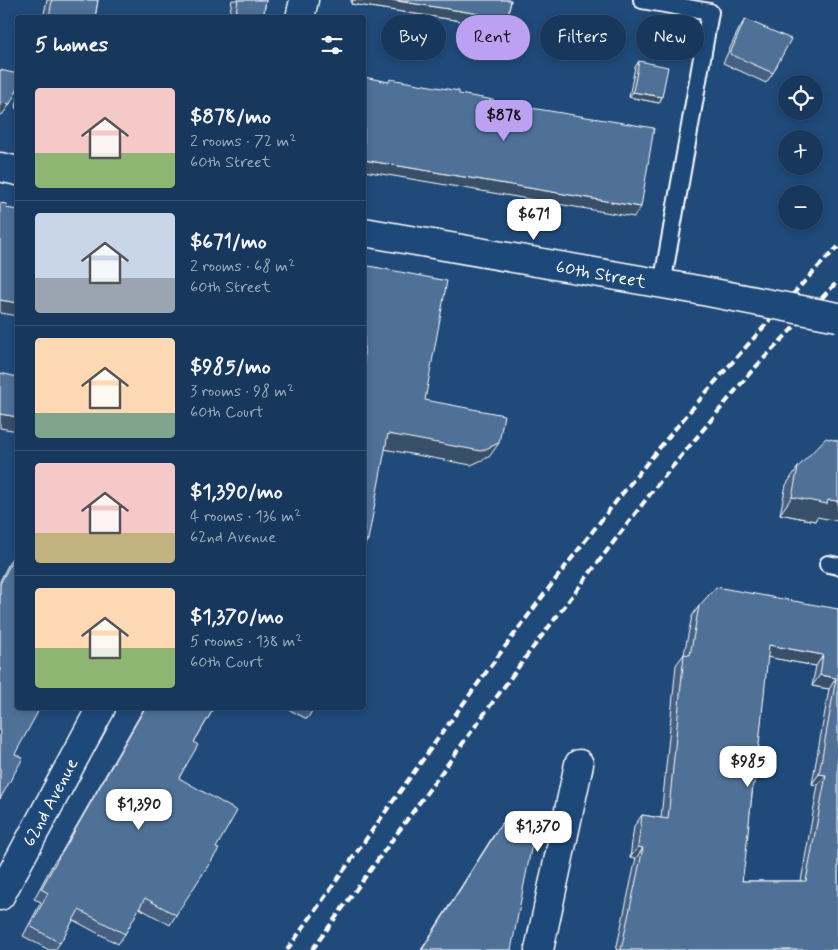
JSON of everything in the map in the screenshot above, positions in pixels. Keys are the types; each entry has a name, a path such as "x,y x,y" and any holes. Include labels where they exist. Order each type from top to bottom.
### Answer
{"street":[{"path":"301,15 304,0"},
{"path":"0,167 15,170"},
{"name":"60th Street","path":"366,232 698,290 838,317"},
{"name":"62nd Avenue","path":"0,896 100,710"},
{"path":"539,950 579,764"}],"lane":[{"path":"642,0 706,6 662,285"}],"building":[{"path":"52,0 98,0 96,15 50,15"},
{"path":"238,0 266,0 264,15 236,15"},
{"path":"391,0 511,0 508,15 480,14"},
{"path":"745,19 791,39 773,73 730,54"},
{"path":"639,61 668,67 662,97 633,92"},
{"path":"0,70 15,73 15,94 10,104 0,103"},
{"path":"366,77 389,82 390,79 459,91 459,94 494,100 494,102 654,128 641,207 366,160"},
{"path":"0,203 7,204 6,208 15,210 15,302 0,300"},
{"path":"366,265 447,281 425,400 504,415 499,443 481,451 388,434 368,540 366,540"},
{"path":"0,373 15,376 15,416 0,414"},
{"path":"826,438 838,441 838,501 828,500 827,504 792,497 798,467"},
{"path":"15,555 15,710 39,710 15,754 23,758 0,799 0,584"},
{"path":"716,587 838,609 838,950 621,950 643,848 638,847 642,815 668,819 684,654 690,655 699,606","holes":["769,645 823,655 820,675 836,678 819,774 826,775 806,881 742,881 753,784 755,784"]},
{"path":"144,710 213,710 194,742 198,745 179,778 237,811 216,848 219,849 176,915 145,898 125,934 79,910 60,943 30,926 48,893 41,889"},
{"path":"502,823 535,829 511,950 422,950"}],"railway":[{"path":"287,950 511,638 569,561 690,412 795,292 838,247"},
{"path":"312,950 525,658 654,489 750,373 838,281"}]}
